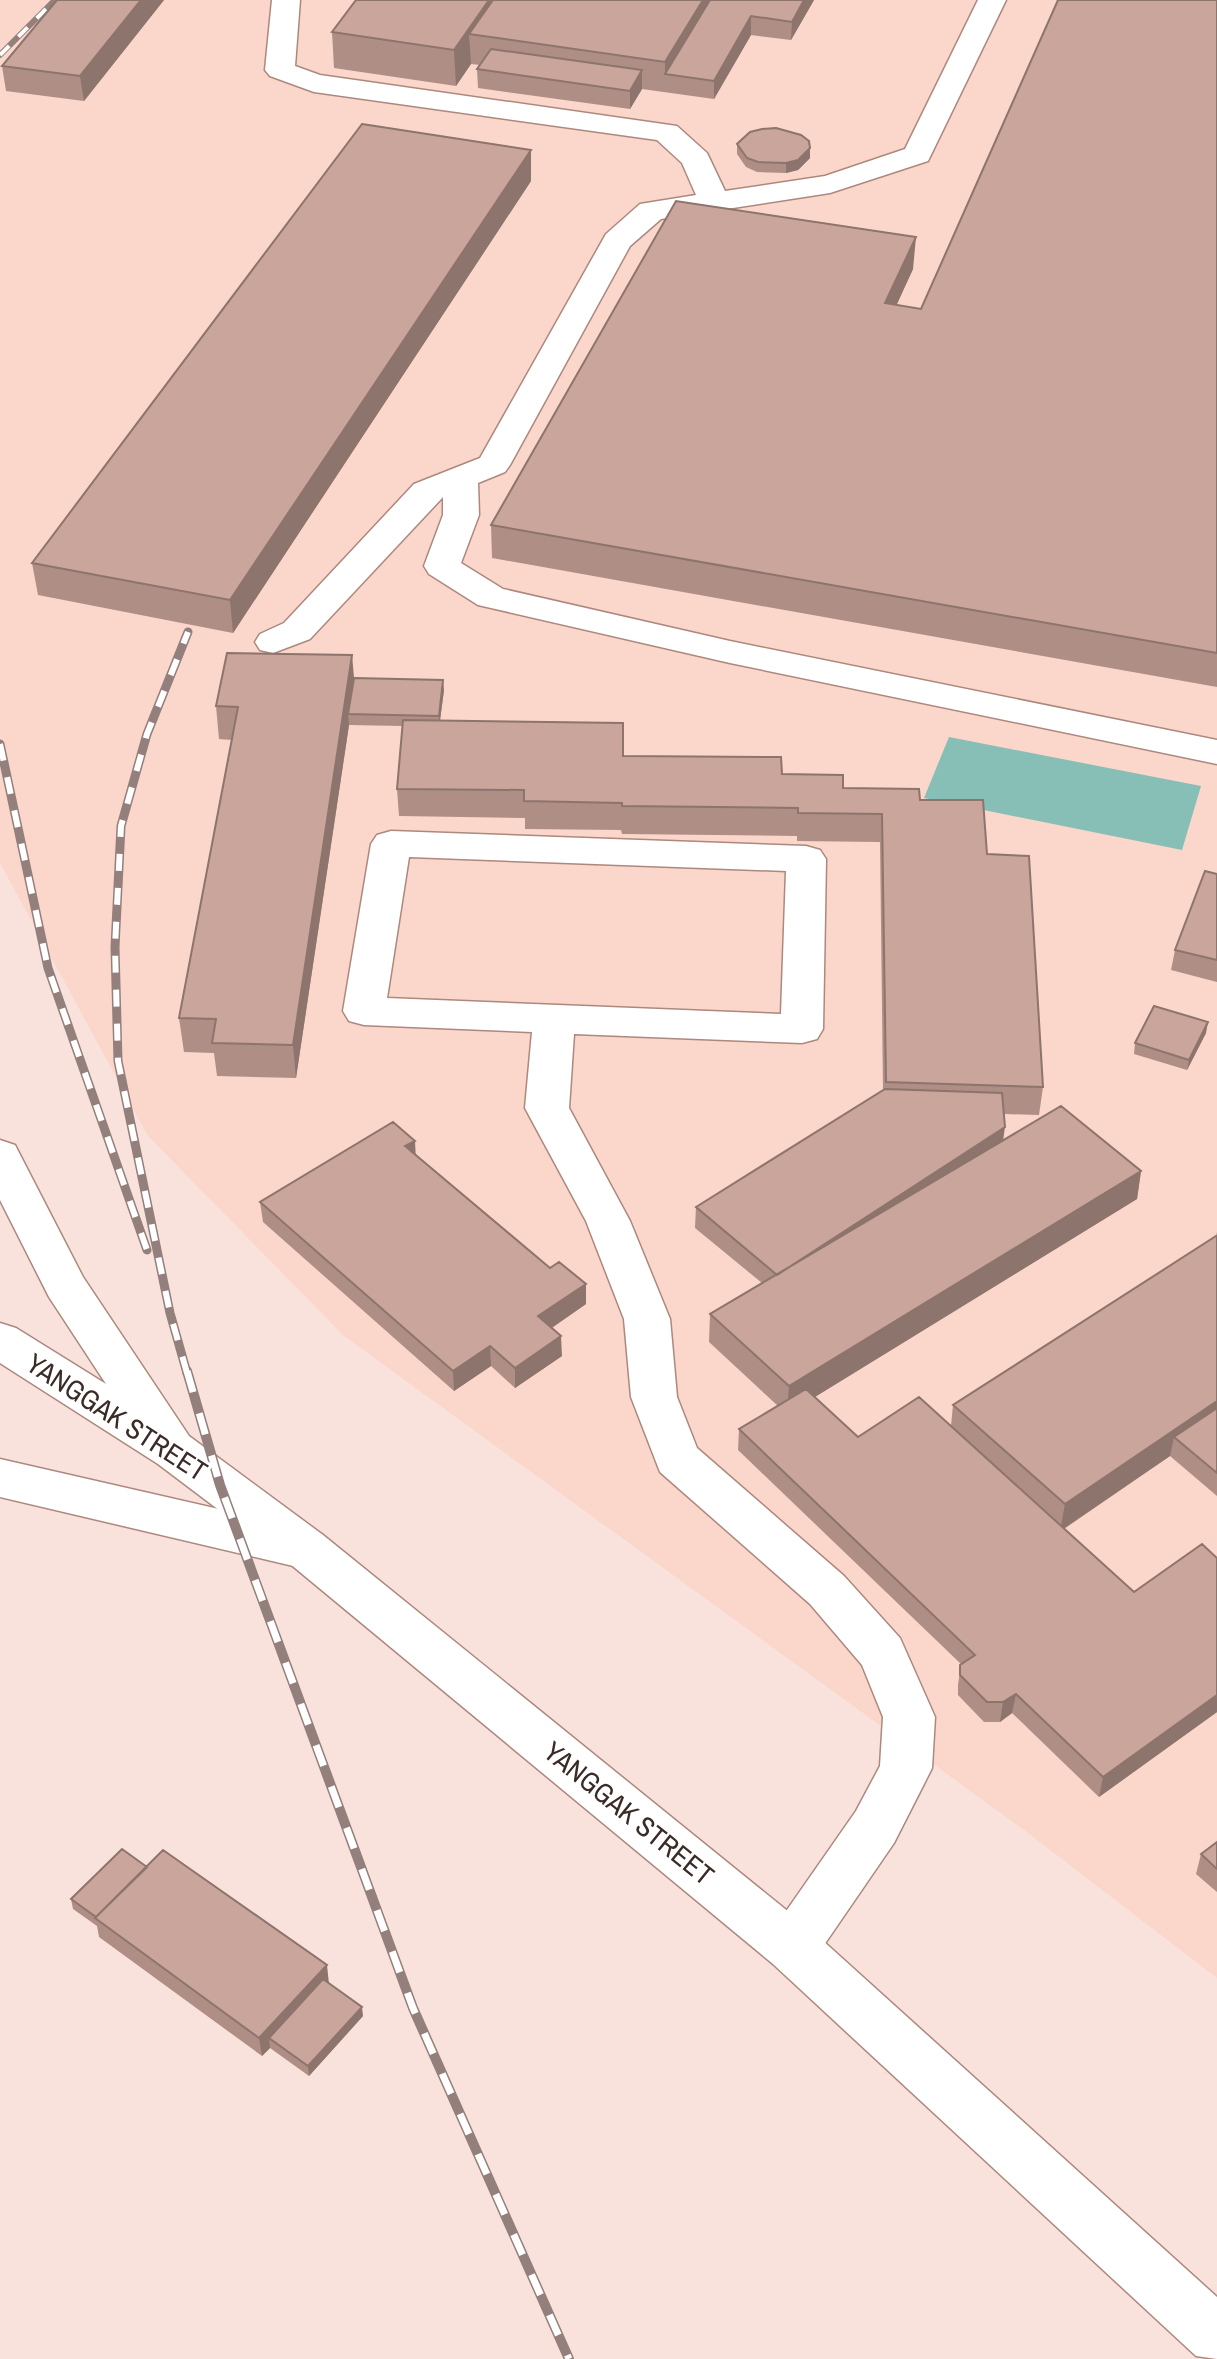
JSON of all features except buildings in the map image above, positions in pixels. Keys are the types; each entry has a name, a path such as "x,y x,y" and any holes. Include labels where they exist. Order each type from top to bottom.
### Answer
{"main road":[{"path":"286,0 280,70 314,83 666,132 696,159 714,202"},
{"path":"273,642 297,631 341,588 426,491 493,465 617,241 651,211 830,184 917,155 992,0"},
{"path":"460,478 461,515 442,566 491,597 730,652 1217,752"},
{"path":"391,844 806,859 802,1029 554,1019 364,1011 391,844"},
{"path":"554,1019 547,1108 608,1221 647,1319 654,1397 677,1459 827,1590 882,1653 909,1717 906,1768 881,1815 792,1947"},
{"path":"0,1156 65,1285 175,1451"},
{"name":"YANGGAK STREET","path":"0,1340 175,1451 306,1549 792,1947 1217,2336"},
{"path":"0,1478 306,1549"}],"shaded area":[{"path":"0,0 1217,0 1217,1978 1024,1830 344,1336 148,1136 0,863"}],"water":[{"path":"949,737 1201,786 1182,850 924,798"}],"railway":[{"path":"0,55 55,0"},
{"path":"187,1373 170,1313 118,1061 115,947 121,826 147,734 188,632"},
{"path":"0,744 48,968 147,1250"},
{"path":"187,1371 220,1485 413,2008 569,2359"}]}
